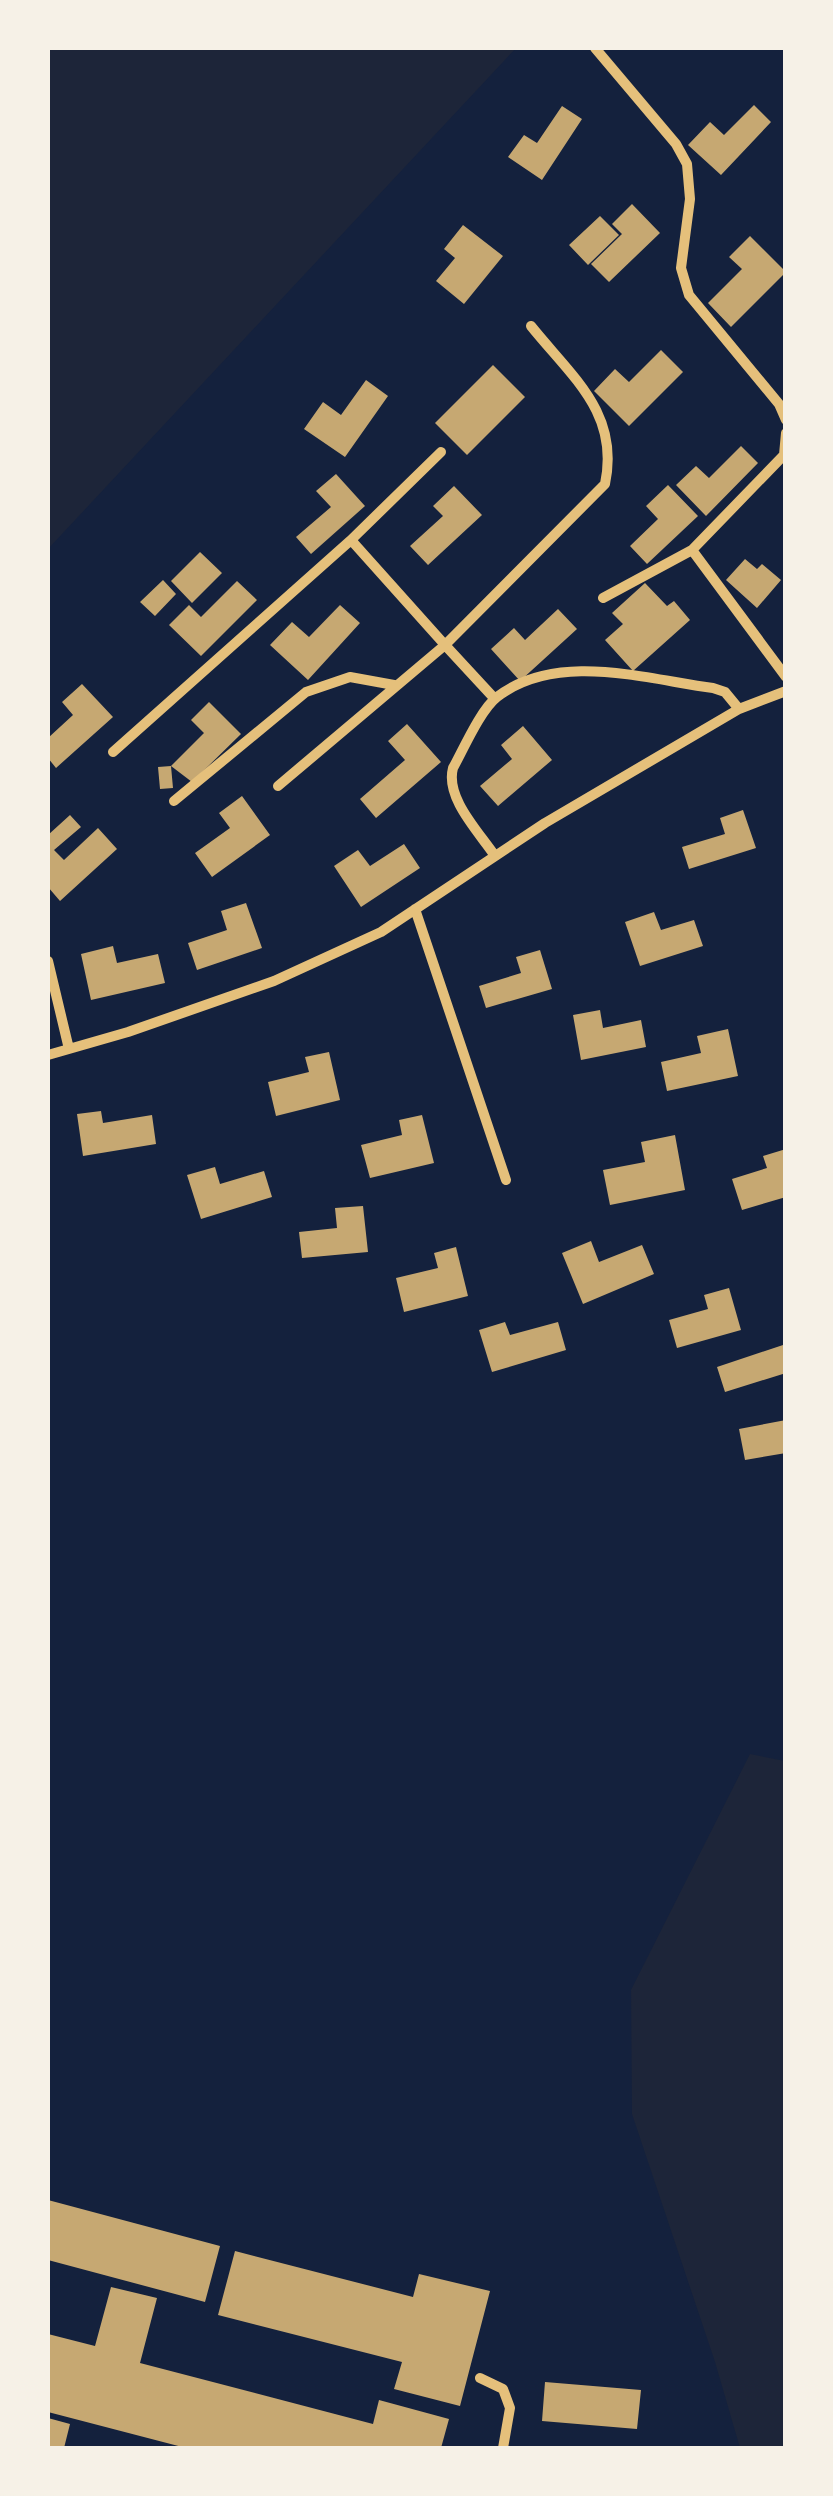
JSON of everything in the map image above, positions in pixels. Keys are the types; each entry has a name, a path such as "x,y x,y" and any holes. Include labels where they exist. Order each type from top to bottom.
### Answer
{"street":[{"path":"596,48 676,144 687,164 690,199 681,268 689,295 779,404 786,420"},
{"path":"278,786 445,646 606,484 611,456 596,405 530,326"},
{"path":"603,598 692,550 784,455 786,433"},
{"path":"113,752 351,540 441,452"},
{"path":"351,540 494,698"},
{"path":"692,550 786,677"},
{"path":"495,856 454,795 450,782 452,768 494,698 535,676 578,670 713,688 725,692 739,709"},
{"path":"174,801 306,692 350,678 394,685"},
{"path":"48,1055 274,982 381,932 545,823 739,709 786,691"},
{"path":"415,909 506,1180"},
{"path":"48,961 68,1049"},
{"path":"480,2378 503,2389 510,2408 503,2448"}],"shaded area":[{"path":"48,48 516,48 48,549"},
{"path":"750,1754 785,1761 785,2448 740,2448 632,2114 631,1990"}],"building":[{"path":"754,105 771,122 721,175 688,145 710,122 724,135"},
{"path":"562,106 582,119 542,180 508,157 524,135 537,143"},
{"path":"632,204 660,233 609,282 591,264 622,234 612,224"},
{"path":"600,216 619,235 588,265 569,245"},
{"path":"463,225 503,256 464,304 436,281 455,258 444,249"},
{"path":"750,236 786,272 731,327 708,303 742,269 729,257"},
{"path":"661,350 683,372 629,426 594,391 615,369 629,382"},
{"path":"493,365 525,397 467,455 435,423"},
{"path":"366,380 388,396 345,457 304,429 323,402 341,415"},
{"path":"741,446 758,463 706,516 676,485 696,466 709,478"},
{"path":"336,474 365,506 311,554 296,537 331,507 316,491"},
{"path":"668,485 698,516 647,564 630,546 658,519 646,506"},
{"path":"454,486 482,515 428,565 410,546 443,516 433,506"},
{"path":"200,552 222,573 192,603 171,581"},
{"path":"745,559 757,569 762,564 781,580 757,608 726,580"},
{"path":"163,580 176,594 155,616 140,602"},
{"path":"237,581 257,600 201,656 169,625 189,605 201,617"},
{"path":"645,583 667,606 674,601 690,620 633,671 605,640 623,624 612,613"},
{"path":"340,605 360,623 308,680 270,645 292,622 309,637"},
{"path":"558,609 577,629 520,681 491,649 514,628 525,640"},
{"path":"82,684 113,717 56,768 48,758 48,738 73,715 62,702"},
{"path":"209,702 241,734 192,782 171,766 204,733 191,720"},
{"path":"407,724 441,762 376,818 360,799 405,760 388,741"},
{"path":"523,726 552,760 498,806 480,786 512,759 501,745"},
{"path":"171,766 173,788 160,789 158,767"},
{"path":"242,796 270,835 212,877 195,853 230,828 219,813"},
{"path":"743,810 756,848 689,869 682,847 725,834 720,818"},
{"path":"70,815 81,827 54,850 64,860 98,828 117,849 60,901 48,887 48,835"},
{"path":"404,844 420,868 361,907 334,866 358,850 370,866"},
{"path":"246,903 262,948 197,970 188,943 227,930 221,911"},
{"path":"654,912 661,930 694,920 703,946 640,966 625,922"},
{"path":"113,946 117,963 158,954 165,983 91,1000 81,954"},
{"path":"540,950 552,989 486,1008 479,986 521,973 516,957"},
{"path":"600,1010 603,1028 641,1020 646,1047 581,1060 573,1015"},
{"path":"728,1029 738,1076 667,1091 661,1062 701,1053 697,1036"},
{"path":"329,1052 340,1100 276,1116 268,1082 309,1072 305,1057"},
{"path":"101,1111 103,1123 152,1115 156,1144 83,1156 77,1114"},
{"path":"422,1115 434,1163 370,1178 361,1145 402,1135 399,1120"},
{"path":"675,1135 685,1190 610,1205 603,1170 645,1162 641,1142"},
{"path":"786,1149 786,1197 742,1210 732,1179 767,1168 763,1156"},
{"path":"215,1167 220,1184 264,1171 272,1197 201,1219 187,1175"},
{"path":"363,1206 368,1252 302,1258 299,1232 337,1228 335,1208"},
{"path":"591,1241 599,1262 642,1245 654,1274 583,1304 562,1253"},
{"path":"456,1247 468,1296 404,1312 396,1278 438,1268 434,1253"},
{"path":"729,1288 741,1330 677,1348 669,1320 708,1309 704,1295"},
{"path":"505,1322 510,1335 558,1322 566,1350 492,1372 479,1330"},
{"path":"786,1344 786,1373 725,1392 717,1367"},
{"path":"786,1420 786,1453 745,1460 739,1429"},
{"path":"48,2200 220,2246 205,2302 48,2260"},
{"path":"235,2251 413,2297 419,2274 490,2291 460,2406 394,2389 402,2362 218,2315"},
{"path":"111,2287 157,2298 140,2363 373,2424 379,2400 449,2419 441,2448 186,2448 48,2412 48,2334 95,2346"},
{"path":"545,2382 641,2390 637,2429 542,2421"},
{"path":"48,2418 70,2424 64,2448 48,2448"}]}
